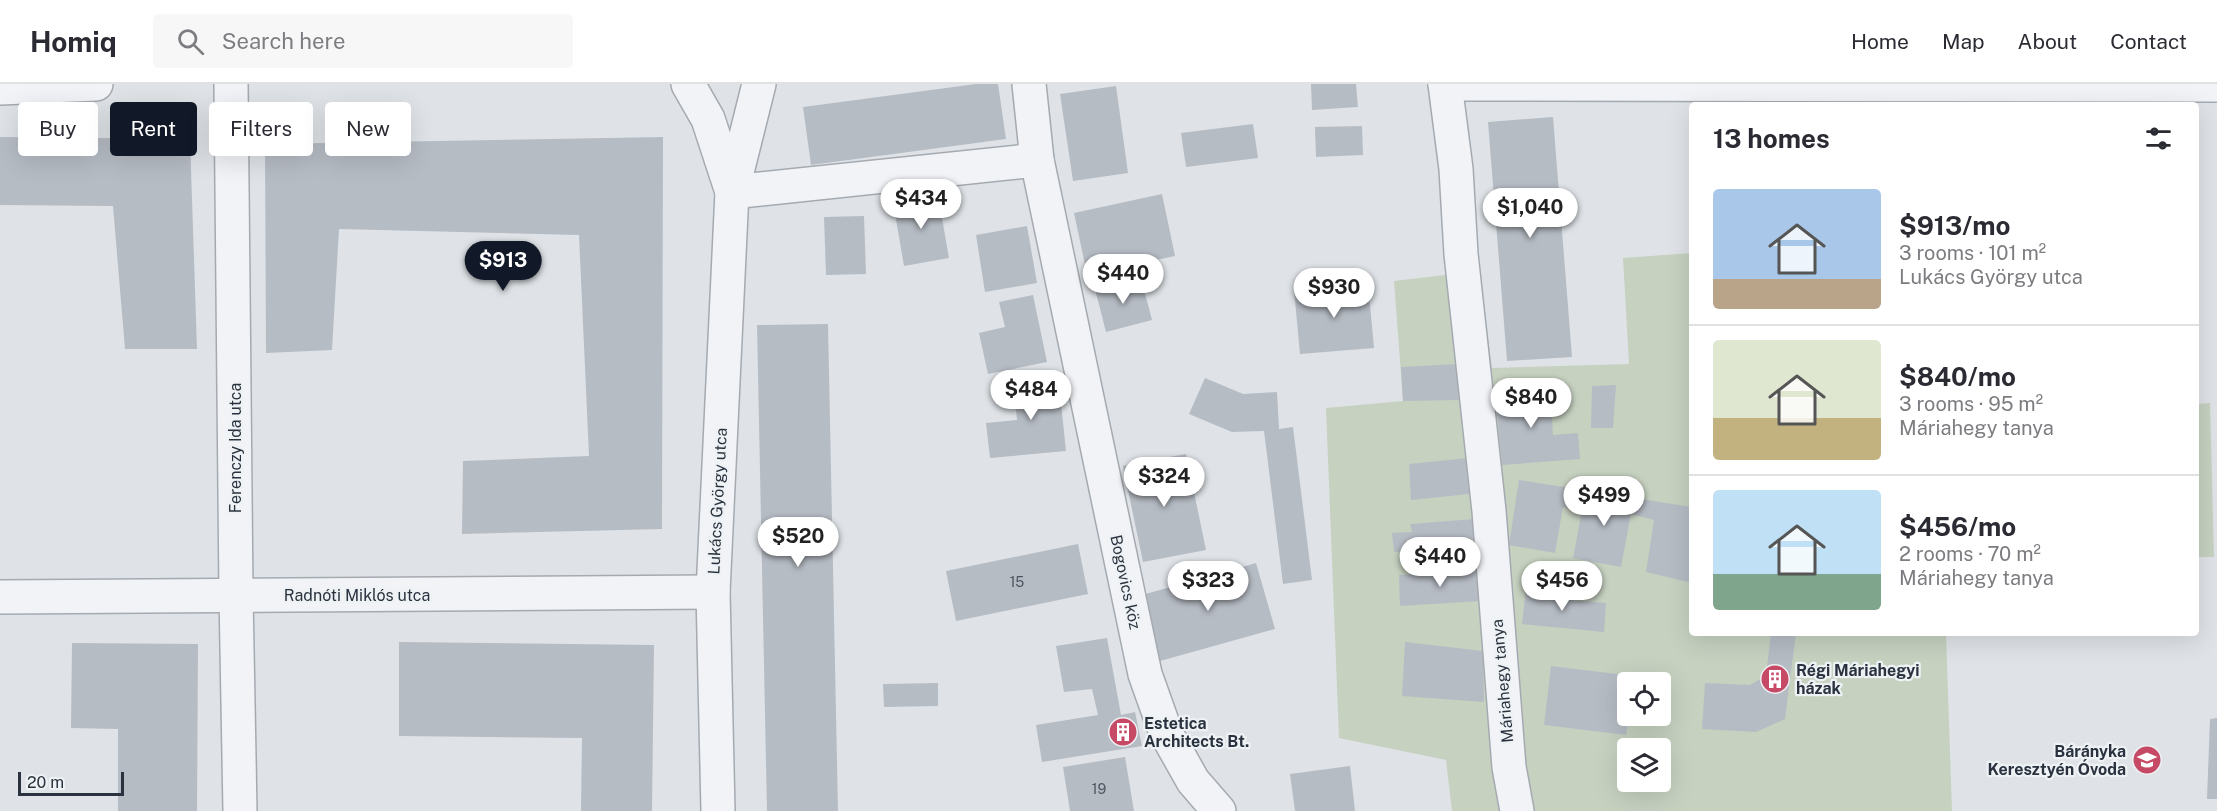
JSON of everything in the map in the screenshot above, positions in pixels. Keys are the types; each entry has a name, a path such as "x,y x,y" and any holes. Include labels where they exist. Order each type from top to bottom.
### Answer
{"street":[{"path":"0,88 96,84"},
{"name":"Ferenczy Ida utca","path":"231,84 240,811"},
{"name":"Lukács György utca","path":"688,84 708,119 732,192"},
{"name":"Lukács György utca","path":"718,811 713,592 732,192 759,84"},
{"name":"Bogovics köz","path":"1029,84 1037,160 1145,674 1166,733 1193,782 1219,811"},
{"path":"1445,84 2217,85"},
{"name":"Máriahegy tanya","path":"1445,84 1456,169 1461,254 1488,511 1509,766 1517,811"},
{"path":"732,192 1037,160"},
{"name":"Radnóti Miklós utca","path":"0,597 713,592"}],"green space":[{"path":"1689,253 1689,636 1946,636 1952,811 1452,811 1446,760 1339,738 1326,408 1403,401 1394,281 1479,271 1492,368 1629,364 1623,258"},
{"path":"2210,403 2214,557 2199,557 2199,404"}],"building":[{"path":"976,84 998,84 1006,139 811,165 803,107"},
{"path":"1311,84 1356,84 1358,107 1312,110"},
{"path":"1116,86 1128,173 1073,181 1060,94"},
{"path":"1553,117 1572,357 1507,361 1488,122"},
{"path":"1253,124 1258,158 1186,167 1181,133"},
{"path":"1362,126 1363,155 1316,157 1315,127"},
{"path":"0,137 18,137 18,156 98,156 98,138 110,138 110,156 191,156 197,349 125,349 113,206 0,205"},
{"path":"663,137 662,529 462,534 463,461 589,456 579,235 339,229 332,350 266,353 265,156 313,156 313,143 325,143 325,156 411,156 411,141"},
{"path":"1162,194 1175,256 1087,274 1074,213"},
{"path":"938,195 949,258 904,266 893,202"},
{"path":"864,216 866,274 826,275 824,217"},
{"path":"1027,226 1037,283 985,292 976,235"},
{"path":"1141,278 1152,320 1106,332 1095,289"},
{"path":"1368,283 1374,348 1300,354 1294,290"},
{"path":"1033,295 1047,362 988,374 979,333 1005,327 999,302"},
{"path":"828,324 838,811 767,811 757,325"},
{"path":"1458,364 1459,400 1403,401 1401,367"},
{"path":"1058,374 1066,451 990,458 986,423 1017,420 1013,379"},
{"path":"1205,378 1243,394 1277,392 1279,429 1293,427 1312,580 1283,584 1264,431 1232,432 1189,414"},
{"path":"1616,385 1613,428 1591,428 1592,386"},
{"path":"1550,388 1553,435 1578,433 1580,459 1502,465 1495,392"},
{"path":"1186,454 1206,550 1143,562 1123,466"},
{"path":"1468,458 1469,494 1411,500 1409,464"},
{"path":"1519,480 1689,507 1689,582 1646,572 1654,520 1631,514 1621,567 1573,558 1582,510 1563,507 1555,553 1509,545"},
{"path":"1475,519 1475,548 1394,552 1392,533 1412,532 1410,524"},
{"path":"1078,544 1088,594 956,621 946,571"},
{"path":"1256,563 1275,629 1160,661 1142,595"},
{"path":"1479,569 1480,601 1400,606 1399,575"},
{"path":"1526,589 1568,593 1569,600 1606,603 1604,632 1522,624"},
{"name":"Régi Máriahegyi házak","path":"1771,636 1796,636 1785,719 1756,732 1702,729 1705,683 1750,685 1766,676"},
{"path":"1107,638 1121,715 1135,712 1142,746 1042,762 1036,725 1098,715 1092,689 1064,692 1056,646"},
{"path":"399,642 654,645 652,811 581,811 582,738 399,736"},
{"path":"1405,642 1483,651 1484,702 1402,696"},
{"path":"72,643 198,644 197,811 118,811 118,729 71,728"},
{"path":"1551,666 1617,674 1617,726 1627,726 1626,735 1544,725"},
{"path":"938,683 938,706 884,707 883,684"},
{"path":"2217,718 2217,799 2207,799 2210,719"},
{"path":"1125,757 1134,811 1070,811 1063,767"},
{"path":"1350,766 1355,811 1295,811 1290,774"}],"place":[{"name":"Régi Máriahegyi házak","path":"1775,679"},
{"name":"Estetica Architects Bt.","path":"1123,732"},
{"name":"Bárányka Keresztyén Óvoda","path":"2147,760"}]}
